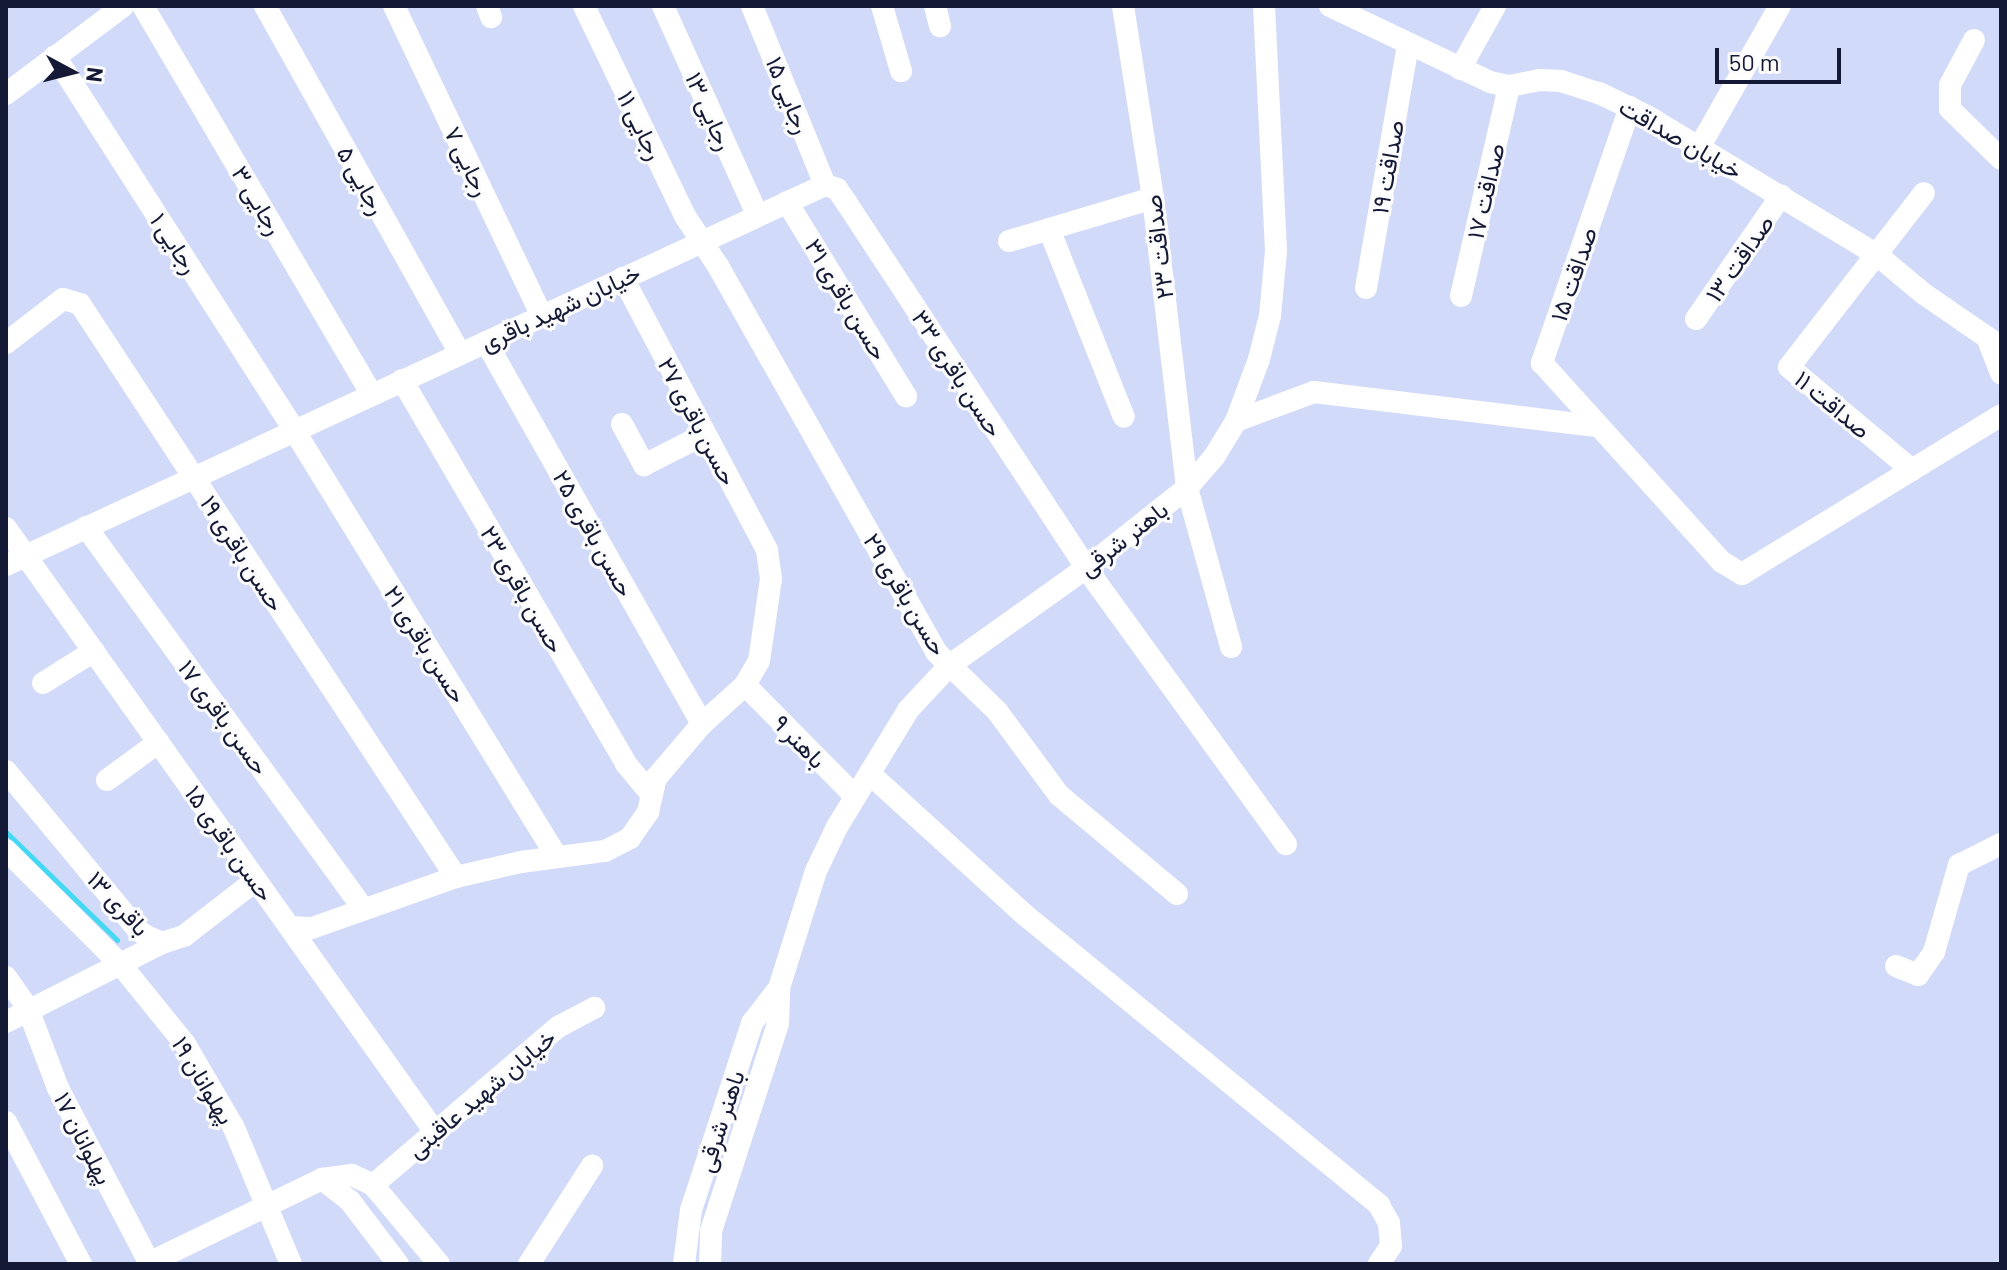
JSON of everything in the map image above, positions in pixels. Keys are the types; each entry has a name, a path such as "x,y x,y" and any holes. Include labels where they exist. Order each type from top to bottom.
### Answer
{"street":[{"path":"6,94 123,6"},
{"name":"رجایی ۳","path":"143,6 372,394"},
{"name":"رجایی ۵","path":"265,6 460,353"},
{"name":"رجایی ۷","path":"394,6 542,316"},
{"name":"رجایی ۱۱","path":"584,6 685,216 702,242"},
{"name":"رجایی ۱۳","path":"663,6 758,216"},
{"name":"رجایی ۱۵","path":"752,6 825,185"},
{"path":"882,6 901,71"},
{"name":"صداقت ۲۳","path":"1123,6 1153,198 1187,488 1231,647"},
{"name":"باهنر شرقی","path":"710,1264 711,1231 778,1024 779,988 816,871 855,796 908,710 950,665 1086,568 1187,488 1214,457 1236,421 1259,359 1270,316 1276,251 1264,6"},
{"name":"خیابان صداقت","path":"1330,6 1361,14 1408,45 1460,69 1509,86 1540,80 1561,81 1630,107 1700,146 1876,254 1994,342"},
{"path":"1460,69 1495,6"},
{"path":"1700,146 1780,6"},
{"path":"1974,40 1950,85 1950,109 2001,159"},
{"name":"صداقت ۱۹","path":"1366,288 1408,45"},
{"name":"رجایی ۱","path":"55,56 294,430"},
{"name":"صداقت ۱۷","path":"1461,296 1509,86"},
{"name":"صداقت ۱۵","path":"1596,426 1542,363 1630,107"},
{"name":"خیابان شهید باقری","path":"16,560 825,185"},
{"name":"حسن باقری ۳۳","path":"825,185 837,189 1086,568 1286,844"},
{"path":"1876,254 1924,193"},
{"name":"صداقت ۱۳","path":"1696,319 1781,196"},
{"path":"1009,241 1153,198"},
{"name":"حسن باقری ۳۱","path":"787,202 906,396"},
{"path":"1049,229 1124,417"},
{"name":"حسن باقری ۲۹","path":"702,242 936,652 997,711 1059,795 1177,894"},
{"name":"صداقت ۱۱","path":"1876,254 1789,367 1912,470"},
{"name":"حسن باقری ۲۷","path":"623,278 767,550 770,564 764,646 745,685"},
{"name":"حسن باقری ۱۹","path":"6,343 63,299 80,304 456,877"},
{"name":"حسن باقری ۲۵","path":"486,342 702,724"},
{"path":"1994,342 2001,373"},
{"name":"حسن باقری ۲۳","path":"402,380 626,764 650,793"},
{"path":"1236,421 1314,392 1596,426 1722,562 1742,574 2001,415"},
{"path":"622,424 644,465 705,434"},
{"name":"حسن باقری ۲۱","path":"294,430 557,857"},
{"name":"حسن باقری ۱۷","path":"86,527 363,908"},
{"name":"حسن باقری ۱۵","path":"6,528 16,560 94,651 435,1132"},
{"path":"43,683 94,651"},
{"path":"290,927 312,928 456,877 605,851 630,838 648,812 650,793 656,778 702,724 745,685"},
{"name":"باهنر ۹","path":"745,685 855,796"},
{"path":"107,780 159,742"},
{"name":"باقری ۱۳","path":"6,771 139,931 162,943 184,936 256,880"},
{"path":"870,774 1025,915 1379,1205 1389,1223 1391,1246 1379,1264"},
{"path":"1896,966 1918,975 1934,952 1959,865 2001,844"},
{"name":"باقری ۱۳","path":"6,850 121,965"},
{"path":"6,1022 162,943"},
{"name":"پهلوانان ۱۹","path":"121,965 185,1044 234,1128 291,1264"},
{"name":"پهلوانان ۱۷","path":"6,977 28,1009 58,1088 148,1264"},
{"name":"باهنر شرقی","path":"684,1264 691,1210 752,1023 779,988"},
{"name":"خیابان شهید عاقبتی","path":"373,1185 558,1027 594,1008"},
{"path":"6,1122 81,1264"},
{"path":"529,1264 592,1166"},
{"path":"148,1264 322,1179 352,1175 373,1185 439,1264"},
{"path":"322,1179 350,1201 398,1264"}],"waterway":[{"path":"6,832 117,940"}]}
